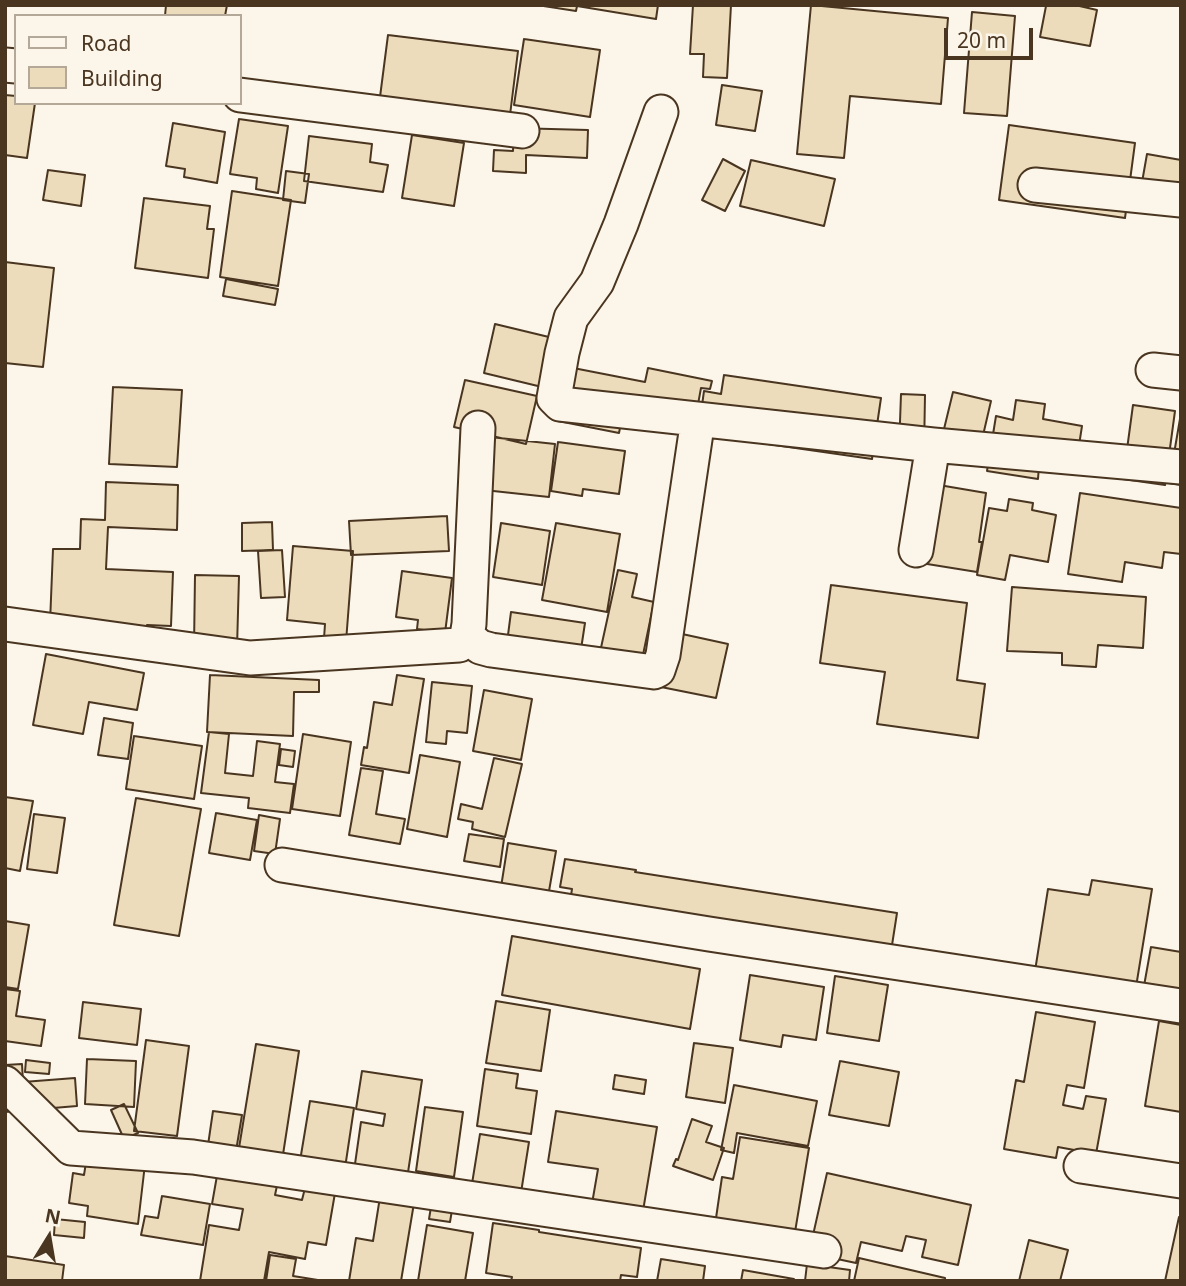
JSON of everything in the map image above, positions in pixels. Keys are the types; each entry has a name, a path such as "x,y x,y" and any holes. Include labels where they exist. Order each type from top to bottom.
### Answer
{"street":[{"path":"242,95 522,131"},
{"path":"661,111 621,224 597,282 571,318 554,398 560,404 933,445 1181,467"},
{"path":"1035,185 1181,200"},
{"path":"467,636 480,648 491,650 654,672 658,670 663,655 698,419"},
{"path":"5,624 250,658 459,645 467,636 469,624 478,428"},
{"path":"916,550 933,445"},
{"path":"282,865 695,932 1181,1006"},
{"path":"5,1083 71,1148 193,1157 824,1251"},
{"path":"1081,1166 1181,1181"}],"building":[{"path":"166,5 227,5 225,14 165,14"},
{"path":"537,5 658,5 656,19 577,6 576,11"},
{"path":"693,5 731,5 727,78 703,77 704,54 690,54"},
{"path":"811,5 948,18 941,104 850,96 844,158 797,154"},
{"path":"1040,5 1075,5 1097,10 1090,46 1040,37 1046,6"},
{"path":"972,12 1015,16 1007,116 964,113"},
{"path":"388,35 518,51 510,115 462,123 464,107 380,97"},
{"path":"524,39 600,50 590,117 514,105"},
{"path":"722,85 762,91 755,131 716,125"},
{"path":"5,95 14,96 14,105 35,105 27,158 5,155"},
{"path":"239,119 288,126 278,193 256,189 257,178 230,174"},
{"path":"173,123 225,132 217,183 184,177 185,169 166,166"},
{"path":"1009,125 1135,143 1125,218 999,200"},
{"path":"514,128 588,130 587,158 526,155 526,173 493,171 494,150 513,151"},
{"path":"412,135 464,143 454,206 402,198"},
{"path":"309,136 372,144 370,162 388,165 383,192 304,181"},
{"path":"1147,154 1181,160 1181,212 1138,205"},
{"path":"723,159 745,171 725,211 702,200"},
{"path":"751,160 835,179 824,226 740,206"},
{"path":"48,170 85,175 81,206 43,200"},
{"path":"286,171 309,174 305,203 283,200"},
{"path":"232,191 291,200 278,286 220,277"},
{"path":"144,198 210,206 207,229 214,229 208,278 135,268"},
{"path":"5,262 54,268 43,367 5,363"},
{"path":"226,279 278,289 275,305 223,296"},
{"path":"495,324 553,338 542,387 484,373"},
{"path":"563,366 645,382 648,368 712,381 710,389 701,388 692,437 621,423 619,433 553,420"},
{"path":"724,375 881,398 872,459 698,434 704,391 721,394"},
{"path":"465,380 537,396 526,444 454,427"},
{"path":"113,387 182,390 177,467 109,464"},
{"path":"953,392 991,401 978,457 958,433 944,429"},
{"path":"901,394 925,395 924,451 899,450"},
{"path":"1016,400 1045,404 1043,419 1082,426 1075,471 1039,466 1038,479 987,471 996,416 1013,420"},
{"path":"1133,405 1175,411 1165,485 1123,479"},
{"path":"1181,413 1181,485 1169,483"},
{"path":"490,437 555,444 549,497 484,490"},
{"path":"558,442 625,451 619,494 583,489 582,496 551,491"},
{"path":"106,482 178,485 177,530 108,527 106,569 173,572 171,626 147,625 147,634 50,623 53,549 80,549 81,519 105,520"},
{"path":"933,484 986,493 977,572 921,563"},
{"path":"1080,493 1181,508 1181,554 1164,552 1162,568 1125,562 1122,582 1068,574"},
{"path":"1009,499 1033,503 1032,510 1056,515 1048,562 1010,555 1005,580 977,575 989,508 1007,511"},
{"path":"447,516 449,551 351,555 349,521"},
{"path":"272,522 273,550 242,551 242,523"},
{"path":"501,523 550,531 542,585 493,577"},
{"path":"556,523 620,534 607,612 542,600"},
{"path":"293,546 353,551 345,655 323,653 325,624 287,620"},
{"path":"282,550 285,597 261,598 258,551"},
{"path":"618,570 637,574 632,597 654,602 639,674 597,666"},
{"path":"402,571 452,578 445,633 417,629 418,620 396,617"},
{"path":"195,575 239,576 237,648 194,647"},
{"path":"831,585 967,603 957,680 985,684 978,738 877,724 885,672 820,663"},
{"path":"1012,587 1146,597 1143,648 1098,645 1096,667 1062,665 1062,653 1007,651"},
{"path":"511,612 585,623 578,669 505,658"},
{"path":"673,632 728,644 716,698 661,687"},
{"path":"46,654 144,673 137,710 89,702 83,734 33,725"},
{"path":"210,675 319,680 319,692 294,692 293,736 207,732"},
{"path":"397,675 424,679 409,773 361,765 364,747 367,748 374,702 392,705"},
{"path":"432,682 472,686 467,733 447,731 446,744 426,742"},
{"path":"484,690 532,699 521,760 473,751"},
{"path":"104,718 133,723 128,759 98,755"},
{"path":"209,732 229,734 225,773 253,776 257,741 280,744 275,782 294,784 290,813 248,808 249,798 201,793"},
{"path":"303,734 351,742 340,816 292,809"},
{"path":"134,736 202,746 194,799 126,789"},
{"path":"281,749 295,751 293,767 279,765"},
{"path":"420,755 460,762 447,837 407,829"},
{"path":"494,758 522,764 505,837 472,829 473,822 458,819 461,804 482,809"},
{"path":"361,768 383,771 376,814 405,819 400,844 349,835"},
{"path":"5,797 33,801 20,871 5,868"},
{"path":"136,798 201,809 179,936 114,925"},
{"path":"216,813 257,820 250,860 209,853"},
{"path":"34,814 65,818 57,873 27,869"},
{"path":"259,815 280,819 275,854 254,851"},
{"path":"469,834 504,839 500,867 464,861"},
{"path":"508,843 556,851 545,914 498,906"},
{"path":"565,859 897,913 890,958 567,921 572,889 560,887"},
{"path":"1092,880 1152,889 1136,987 1035,971 1048,889 1089,895"},
{"path":"5,921 29,925 18,989 5,987"},
{"path":"512,936 700,969 690,1029 502,995"},
{"path":"1151,947 1181,952 1181,1004 1142,997"},
{"path":"750,975 824,987 816,1040 783,1035 781,1047 740,1040"},
{"path":"835,976 888,985 879,1041 827,1033"},
{"path":"5,989 20,991 16,1016 45,1020 41,1046 5,1041"},
{"path":"496,1001 550,1010 541,1071 486,1063"},
{"path":"83,1002 141,1009 137,1045 79,1038"},
{"path":"1036,1012 1095,1022 1084,1088 1067,1085 1063,1105 1083,1109 1086,1096 1106,1099 1096,1154 1058,1147 1056,1158 1004,1149 1016,1080 1024,1082"},
{"path":"1159,1021 1181,1025 1181,1112 1145,1106"},
{"path":"146,1040 189,1046 177,1136 134,1131"},
{"path":"694,1043 733,1048 725,1103 686,1097"},
{"path":"256,1044 299,1051 282,1161 238,1154"},
{"path":"87,1059 136,1061 134,1107 85,1104"},
{"path":"26,1060 50,1063 49,1074 25,1072"},
{"path":"840,1061 899,1072 889,1126 829,1115"},
{"path":"22,1064 23,1082 75,1078 77,1106 5,1112 5,1065"},
{"path":"485,1069 518,1074 516,1088 537,1091 531,1134 477,1126"},
{"path":"362,1071 422,1080 407,1179 354,1171 361,1122 383,1126 385,1114 356,1109"},
{"path":"615,1075 646,1080 644,1094 613,1089"},
{"path":"734,1085 817,1101 808,1146 737,1133 734,1153 721,1150"},
{"path":"310,1101 354,1108 345,1168 300,1161"},
{"path":"124,1104 138,1133 124,1139 111,1110"},
{"path":"425,1107 463,1112 454,1177 416,1171"},
{"path":"213,1111 242,1115 235,1157 207,1152"},
{"path":"556,1111 657,1127 640,1229 589,1221 598,1169 548,1162"},
{"path":"692,1119 712,1126 706,1142 724,1148 713,1180 673,1166 676,1159 678,1160"},
{"path":"480,1134 529,1142 520,1199 471,1190"},
{"path":"740,1137 809,1148 794,1238 715,1225 722,1177 733,1179"},
{"path":"87,1156 145,1164 138,1224 87,1216 88,1206 69,1203 73,1173 84,1175"},
{"path":"218,1170 278,1181 275,1195 302,1200 305,1188 335,1193 326,1245 308,1242 305,1259 269,1252 264,1281 200,1281 209,1225 239,1230 243,1209 212,1204"},
{"path":"827,1173 971,1205 958,1265 922,1257 926,1240 906,1236 902,1251 861,1242 856,1263 809,1253"},
{"path":"162,1196 210,1204 203,1245 141,1235 145,1216 158,1218"},
{"path":"380,1197 414,1203 401,1281 349,1281 356,1238 373,1241"},
{"path":"431,1207 452,1210 450,1222 429,1219"},
{"path":"1179,1217 1181,1281 1165,1281"},
{"path":"55,1219 85,1222 84,1238 54,1235"},
{"path":"493,1223 641,1248 637,1277 621,1275 620,1281 511,1281 512,1277 486,1273"},
{"path":"427,1225 473,1233 465,1281 418,1281"},
{"path":"1029,1240 1068,1250 1060,1281 1019,1281"},
{"path":"270,1255 296,1259 293,1276 324,1281 266,1281"},
{"path":"5,1256 64,1265 62,1281 5,1281"},
{"path":"859,1258 945,1278 945,1281 854,1281"},
{"path":"661,1259 705,1266 703,1281 657,1281"},
{"path":"807,1264 850,1270 849,1281 805,1281"},
{"path":"743,1270 794,1279 741,1281"}]}
